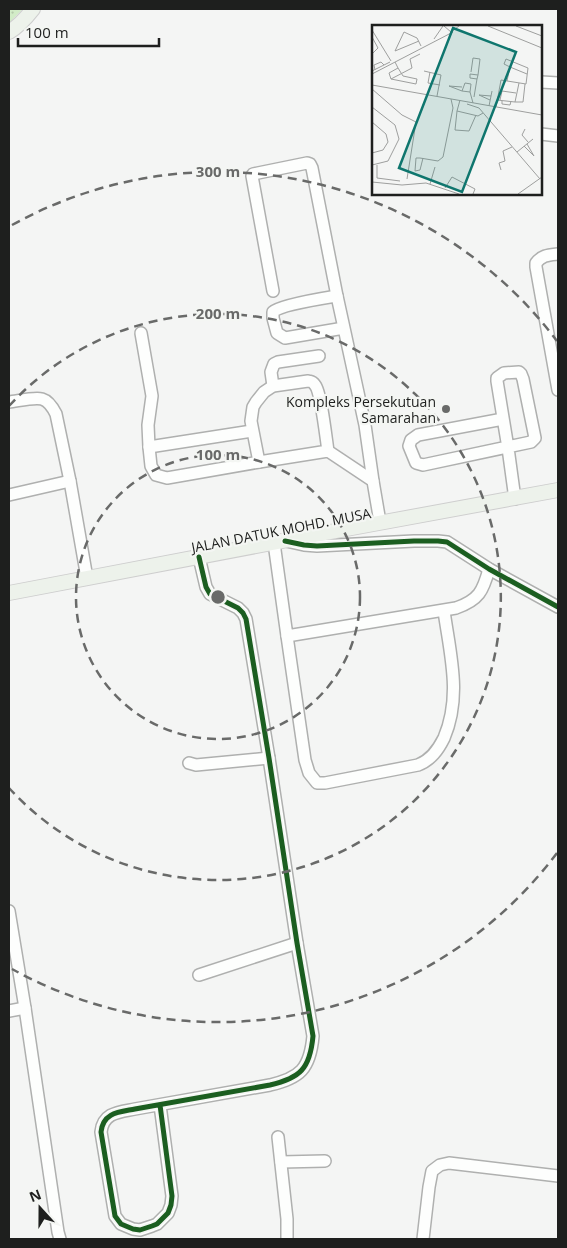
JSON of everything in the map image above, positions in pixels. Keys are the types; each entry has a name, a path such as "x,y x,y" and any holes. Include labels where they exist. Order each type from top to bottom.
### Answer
{"main road":[{"path":"10,32 25,20 33,9"},
{"name":"JALAN DATUK MOHD. MUSA","path":"9,593 558,490"}],"street":[{"path":"542,82 558,83"},
{"path":"542,134 558,136"},
{"path":"273,291 252,176 253,174 306,163 311,166 364,425 380,522"},
{"path":"558,254 542,257 536,263 536,267 558,390"},
{"path":"337,296 276,309 273,312 273,318 278,333 285,338 344,328"},
{"path":"140,333 152,396 148,425 149,447 152,468 156,475 167,478 328,451 373,480"},
{"path":"273,386 271,372 274,364 319,356"},
{"path":"503,419 421,434 413,438 409,446 415,461 421,465 508,448 529,444 532,442 535,438 523,379 519,372 504,373 497,378 508,448 515,498"},
{"path":"259,462 252,431 253,407 261,395 273,386 308,381 315,384 320,400 328,451"},
{"path":"9,402 42,399 51,405 56,414 87,578"},
{"path":"149,447 252,431"},
{"path":"9,494 70,481"},
{"path":"444,611 454,689 450,721 438,750 418,765 318,783 310,775 305,760 287,636 280,542 317,546 414,541 447,542 489,569 558,606"},
{"path":"160,1105 172,1196 171,1205 168,1213 157,1224 136,1230 121,1224 115,1216 101,1132 106,1118 115,1113 160,1105 270,1086 287,1081 300,1073 305,1066 312,1048 313,1036 296,943 269,758 246,619 238,608 210,594 206,586 199,557"},
{"path":"287,636 444,611 464,605 474,599 484,586 489,569"},
{"path":"189,763 196,765 269,758"},
{"path":"9,911 60,1239"},
{"path":"199,975 296,943"},
{"path":"9,1011 25,1008"},
{"path":"278,1137 287,1219 287,1239"},
{"path":"281,1162 325,1160"},
{"path":"423,1239 432,1171 440,1164 449,1163 558,1176"}],"green space":[{"path":"9,9 22,9 9,23"}],"cycle path":[{"path":"285,541 317,546 414,541 447,542 489,569 558,607"},
{"path":"160,1105 172,1196 171,1205 168,1213 157,1224 140,1230 133,1229 121,1224 115,1216 101,1132 105,1120 113,1114 124,1111 270,1085 289,1079 302,1070 306,1064 312,1047 313,1036 246,619 238,608 210,594 206,587 199,557"}],"place":[{"name":"Kompleks Persekutuan Samarahan","path":"446,409"}]}
